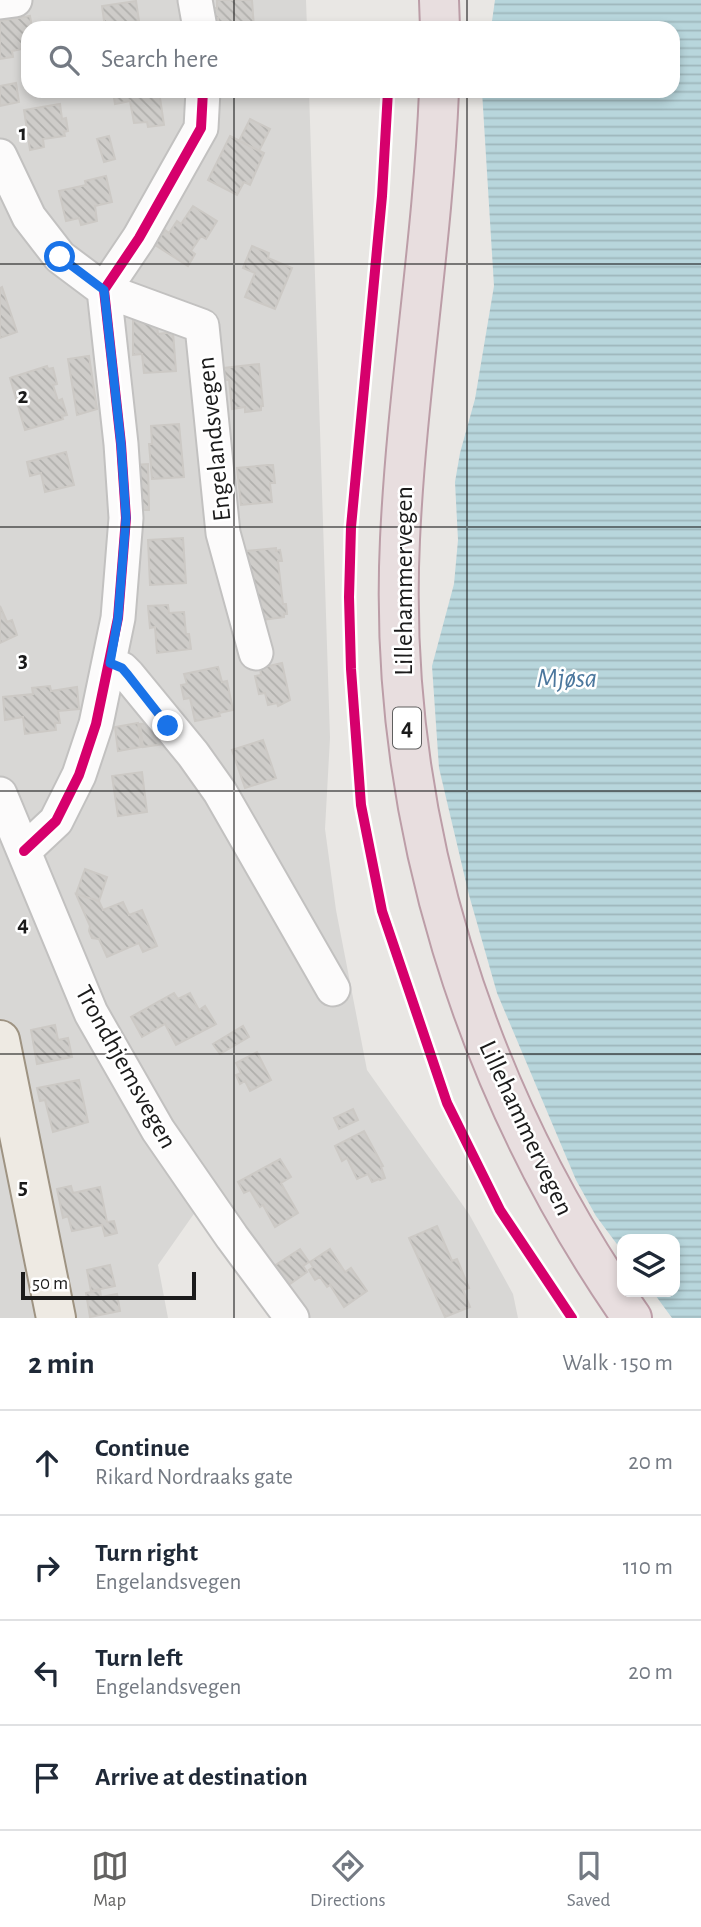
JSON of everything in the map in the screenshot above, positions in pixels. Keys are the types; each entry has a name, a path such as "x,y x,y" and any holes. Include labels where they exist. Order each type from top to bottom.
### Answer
{"highway":[{"path":"439,0 440,21"},
{"name":"Lillehammervegen","path":"439,98 430,234 411,402 400,540 401,650 405,713 413,773 425,845 444,923 467,996 501,1084 542,1173 603,1277 632,1318"}],"main road":[{"path":"0,1040 56,1318"}],"street":[{"path":"0,2 15,0"},
{"path":"195,0 199,21"},
{"path":"24,851 56,821 79,775 96,724 118,618 126,518 121,444 104,290 139,238 197,138 201,128 203,98"},
{"path":"0,156 29,217 60,257 104,290"},
{"name":"Engelandsvegen","path":"104,290 202,326 223,533 256,653"},
{"path":"110,663 122,668 128,675 193,754 220,792 333,989"},
{"name":"Trondhjemsvegen","path":"0,794 91,1013 158,1130 292,1318"}],"shaded area":[{"path":"0,0 306,0 307,21 21,21 21,98 309,98 330,738 325,829 336,910 367,1070 469,1214 513,1294 518,1318 305,1318 198,1208 158,1265 168,1318 0,1318"}],"water":[{"name":"Mjøsa","path":"495,0 701,0 701,1318 672,1318 657,1297 680,1297 680,1234 617,1234 617,1244 596,1216 576,1180 497,993 469,895 439,768 432,666 454,584 458,540 455,482 475,399 494,286 482,98 680,98 680,21 492,21"}],"building":[{"path":"217,0 252,0 254,21 218,21 218,18 214,18 213,8 217,8"},
{"path":"136,1 139,21 104,21 102,6"},
{"path":"30,16 31,21 21,21 21,49 12,51 13,57 0,59 0,21"},
{"path":"16,83 19,102 0,106 0,86"},
{"path":"114,98 160,98 164,125 148,127 147,122 134,123 130,101 115,104"},
{"path":"60,104 62,119 66,118 68,131 64,132 65,136 43,139 44,147 30,150 24,110"},
{"path":"250,119 270,129 259,151 239,141"},
{"path":"109,136 115,159 104,162 97,139"},
{"path":"230,136 264,153 250,185 244,182 237,195 208,180"},
{"path":"106,176 112,202 95,206 97,221 81,225 79,218 66,221 59,191 86,185 85,181"},
{"path":"193,206 217,221 206,239 201,236 191,251 195,254 188,266 155,245 165,230 169,233 177,221 181,224"},
{"path":"252,246 269,253 268,258 292,268 275,309 245,297 255,273 243,268"},
{"path":"2,287 17,332 0,338 0,288"},
{"path":"156,316 158,334 173,332 176,371 144,373 142,354 133,355 133,318"},
{"path":"89,356 97,409 77,415 68,359"},
{"path":"259,364 263,406 261,410 245,412 245,407 232,409 229,380 225,380 224,368"},
{"path":"47,366 48,369 53,368 57,384 53,385 58,401 62,399 67,415 62,416 63,419 25,430 10,378"},
{"path":"179,424 184,477 152,479 149,444 152,444 151,426"},
{"path":"66,452 74,485 45,492 41,473 30,476 27,462"},
{"path":"148,464 149,510 135,510 133,465"},
{"path":"273,465 275,483 270,483 272,502 241,505 237,468"},
{"path":"183,538 186,583 150,585 148,540"},
{"path":"276,548 276,551 280,550 282,561 278,561 283,604 286,604 287,614 284,614 284,617 254,621 246,551"},
{"path":"168,605 169,613 184,612 186,634 189,634 191,649 157,653 155,627 150,628 148,606"},
{"path":"0,606 7,622 12,620 17,635 0,643"},
{"path":"282,663 290,700 278,706 277,703 268,705 265,693 259,694 255,676 261,675 260,668"},
{"path":"218,667 222,682 227,681 233,710 219,713 220,716 195,721 190,698 184,699 181,685 187,684 184,674"},
{"path":"50,686 51,691 77,687 79,709 58,711 60,723 55,723 56,730 25,734 23,717 5,720 3,697 33,694 32,688"},
{"path":"138,723 141,747 118,751 115,727"},
{"path":"152,723 164,744 143,747 140,724"},
{"path":"263,740 276,778 245,788 232,750"},
{"path":"142,772 147,812 118,816 112,776"},
{"path":"85,869 107,877 99,901 76,894"},
{"path":"76,894 99,901 103,910 123,902 129,915 142,910 157,946 143,952 139,943 107,957 99,939 92,938 90,926"},
{"path":"174,993 178,999 190,993 199,1010 205,1006 216,1024 176,1045 165,1024 142,1037 131,1017"},
{"path":"55,1025 58,1040 68,1038 72,1057 37,1064 31,1030"},
{"path":"243,1026 249,1037 220,1054 213,1044"},
{"path":"257,1052 271,1080 250,1091 245,1081 240,1084 236,1075 241,1073 236,1063"},
{"path":"79,1080 88,1122 53,1132 45,1100 40,1101 37,1088"},
{"path":"353,1109 358,1120 339,1129 334,1118"},
{"path":"364,1131 383,1166 381,1167 385,1178 372,1182 368,1174 357,1179 347,1158 342,1161 335,1146"},
{"path":"280,1159 291,1177 281,1183 298,1213 275,1227 263,1205 260,1207 250,1190 244,1193 238,1182"},
{"path":"71,1186 73,1193 100,1187 107,1222 114,1221 117,1233 105,1236 102,1225 72,1231 68,1216 63,1218 57,1189"},
{"path":"437,1226 452,1261 457,1259 469,1288 463,1290 470,1307 445,1317 409,1238"},
{"path":"300,1249 309,1262 303,1266 307,1272 287,1286 274,1266"},
{"path":"330,1249 345,1272 351,1268 367,1291 344,1307 330,1285 327,1287 320,1277 315,1280 309,1270 313,1267 310,1262"},
{"path":"110,1265 115,1286 91,1291 87,1270"},
{"path":"100,1290 101,1297 117,1294 120,1311 90,1317 86,1293"}],"cycle path":[{"path":"24,851 56,821 79,775 96,724 118,618 126,518 121,444 104,290 139,238 201,128 203,98"},
{"path":"388,98 382,196 351,527 351,669 361,805 382,911 447,1103 500,1210 572,1318"}],"route":[{"path":"60,257 104,290 121,444 126,518 118,618 110,663 122,668 168,726"}]}
